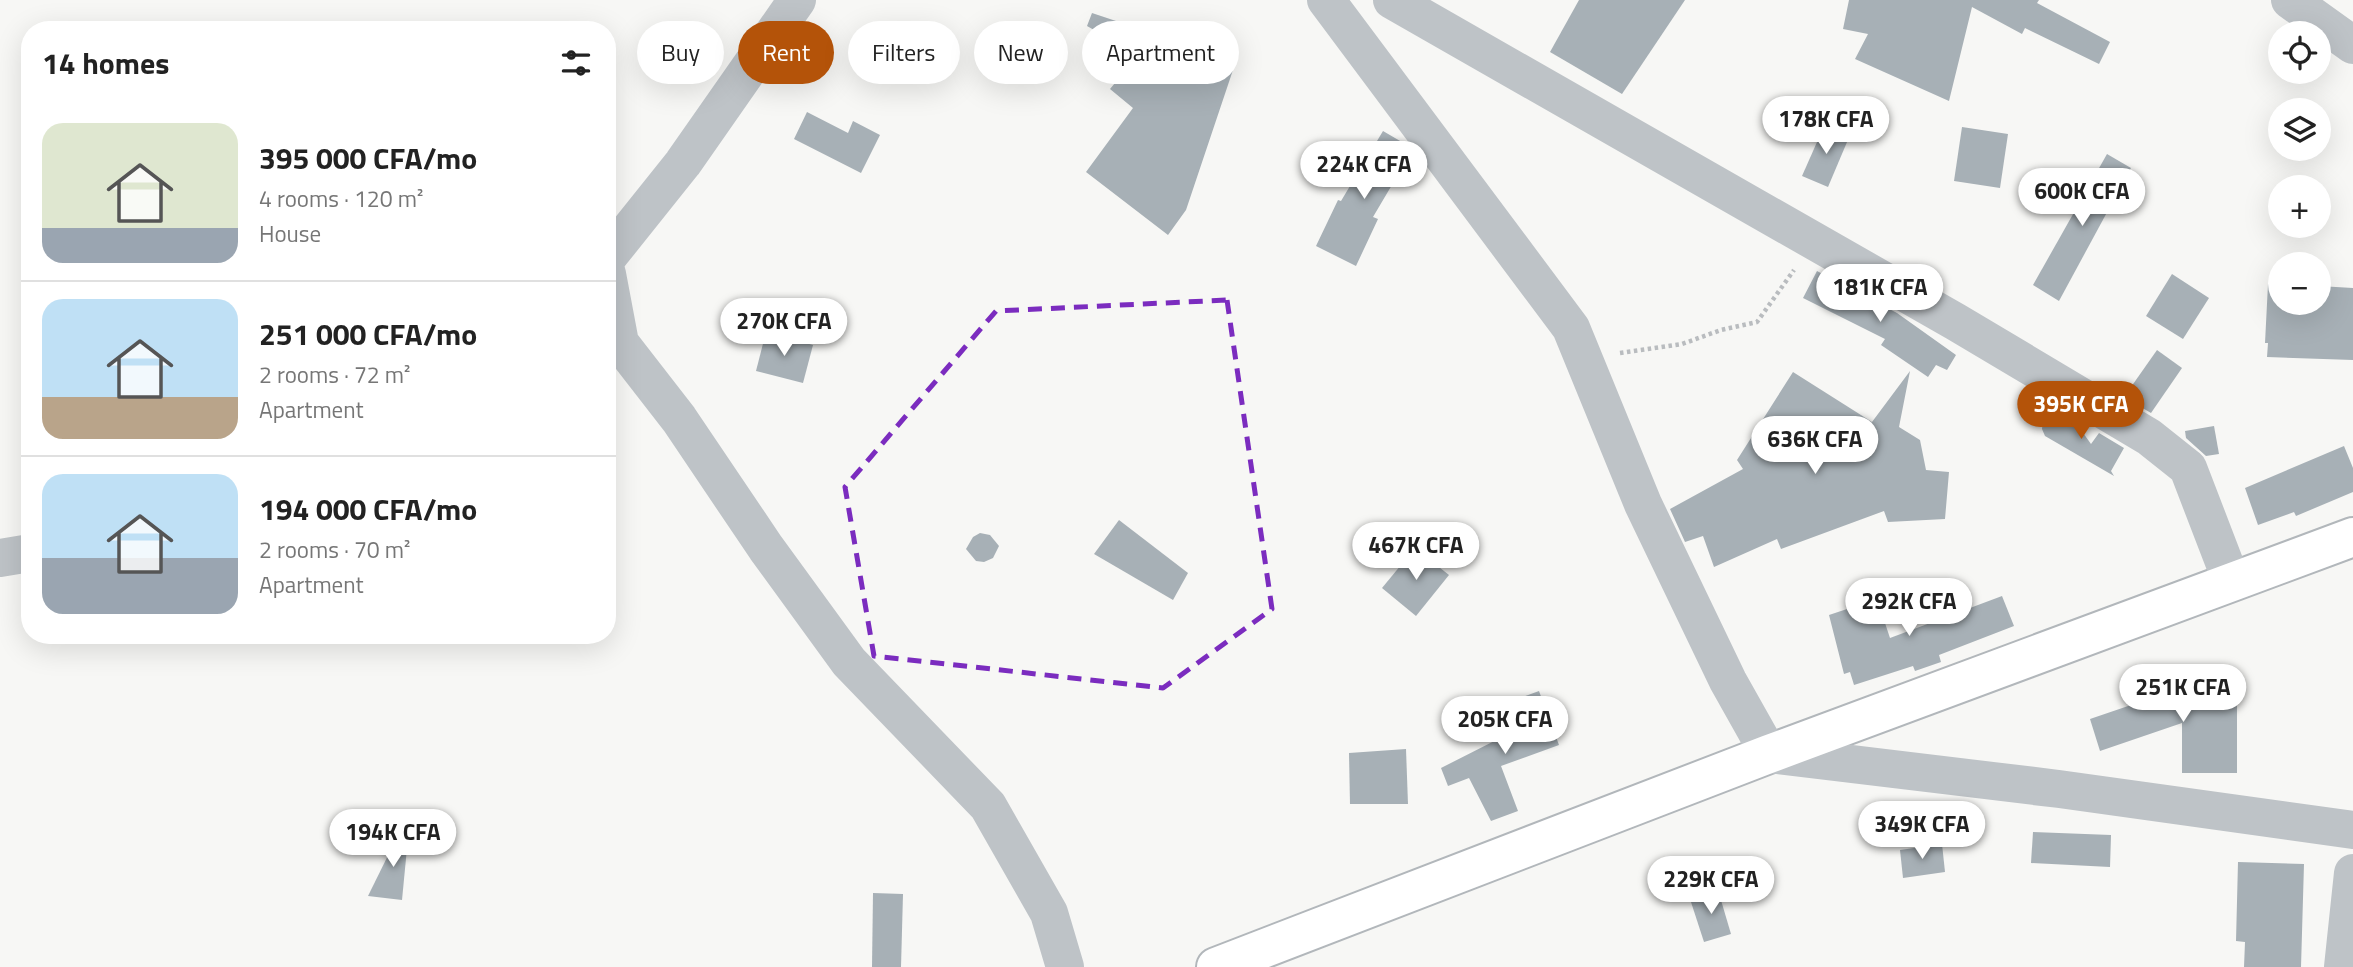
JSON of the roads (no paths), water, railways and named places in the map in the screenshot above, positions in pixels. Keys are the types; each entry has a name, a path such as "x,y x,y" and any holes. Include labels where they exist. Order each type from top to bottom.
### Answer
{"main road":[{"path":"1216,967 1769,754 2231,580 2353,537"}],"street":[{"path":"616,247 683,163 797,0"},
{"path":"1326,0 1571,328 1643,503 1728,681 1769,754 2059,789 2353,830"},
{"path":"1392,0 1815,241 2149,437 2188,468 2231,580"},
{"path":"2290,0 2353,44"},
{"path":"616,322 620,343 680,419 766,548 849,662 988,806 1049,913 1065,967"},
{"path":"0,558 21,554"},
{"path":"2343,967 2353,873"}]}
